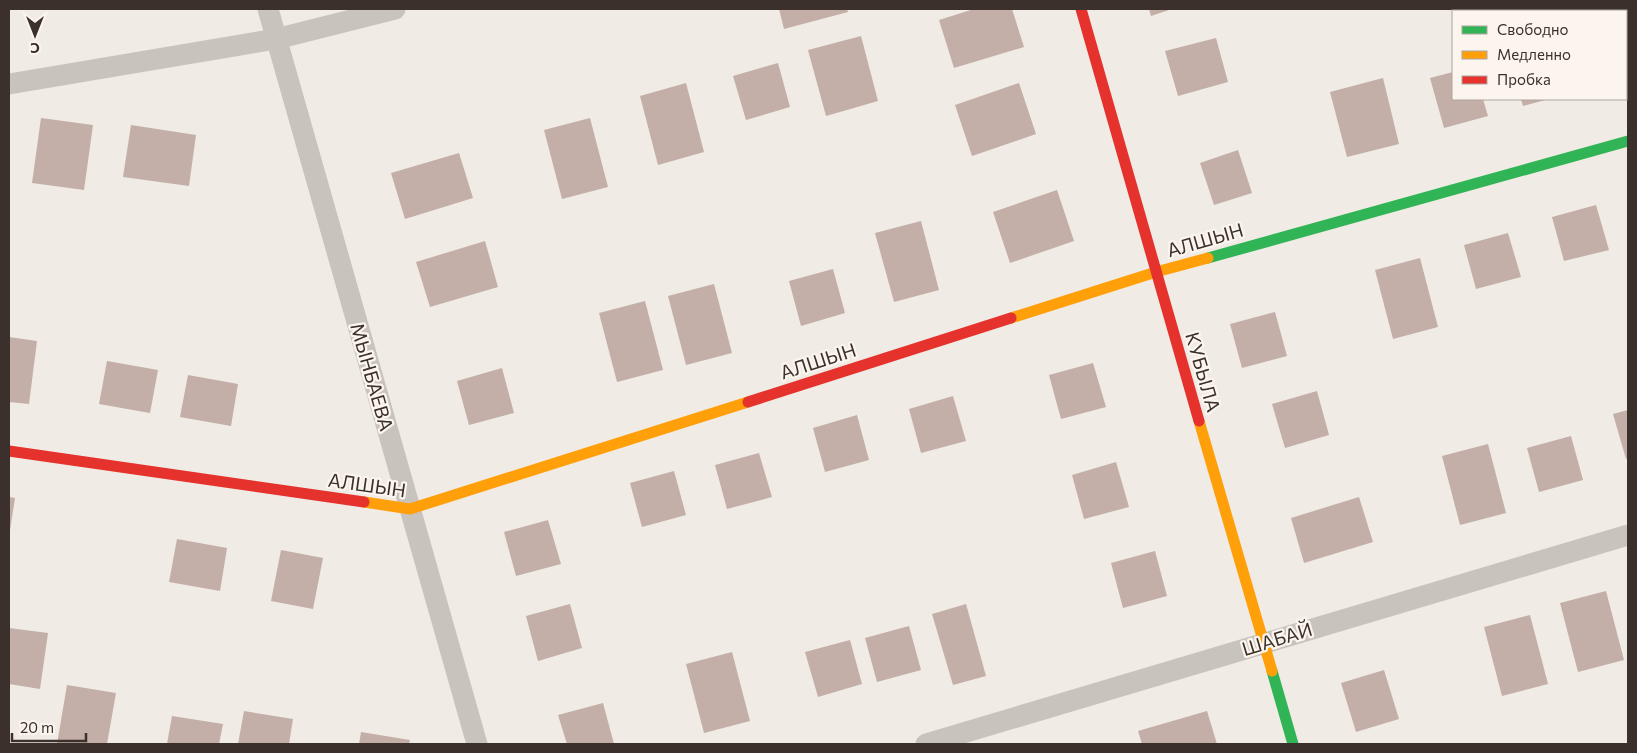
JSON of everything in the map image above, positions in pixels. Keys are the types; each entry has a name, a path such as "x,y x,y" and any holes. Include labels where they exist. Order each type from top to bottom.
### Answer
{"street":[{"name":"МЫНБАЕВА","path":"268,9 477,744"},
{"path":"9,84 276,39 395,9"},
{"name":"КУБЫЛА","path":"1081,9 1293,744"},
{"name":"АЛШЫН","path":"9,451 410,509 1156,272 1628,141"},
{"name":"ШАБАЙ","path":"926,744 1628,535"}],"building":[{"path":"779,9 847,9 848,12 784,29"},
{"path":"974,9 1012,9 1024,47 954,68 939,20"},
{"path":"1149,9 1172,9 1151,16"},
{"path":"1627,34 1628,34 1627,88"},
{"path":"861,36 878,101 826,116 808,50"},
{"path":"1216,38 1228,82 1178,96 1165,51"},
{"path":"778,63 790,107 746,120 733,76"},
{"path":"1452,72 1452,100 1483,100 1488,116 1444,128 1430,78"},
{"path":"1383,78 1399,144 1347,157 1330,92"},
{"path":"686,83 704,152 658,165 640,96"},
{"path":"1019,83 1036,134 972,156 955,105"},
{"path":"1521,100 1545,100 1523,106"},
{"path":"41,118 93,125 84,190 32,183"},
{"path":"590,118 608,187 562,199 544,130"},
{"path":"131,125 196,135 189,186 123,177"},
{"path":"1238,150 1252,193 1214,205 1200,163"},
{"path":"459,153 473,198 405,219 391,173"},
{"path":"1057,190 1074,241 1010,263 993,212"},
{"path":"1596,205 1609,250 1564,261 1552,217"},
{"path":"921,221 939,290 894,302 875,233"},
{"path":"1508,233 1521,277 1476,289 1464,245"},
{"path":"485,241 498,287 430,307 416,262"},
{"path":"1420,258 1438,327 1393,339 1375,270"},
{"path":"833,269 845,313 801,326 789,281"},
{"path":"714,284 732,353 686,365 668,296"},
{"path":"645,301 663,370 617,382 599,313"},
{"path":"1275,312 1287,356 1242,368 1230,324"},
{"path":"9,337 37,341 29,404 9,402"},
{"path":"107,361 158,370 150,413 99,404"},
{"path":"1093,363 1106,407 1061,419 1049,375"},
{"path":"502,368 514,413 469,425 457,381"},
{"path":"188,375 238,384 231,426 180,417"},
{"path":"1317,391 1329,435 1285,448 1272,404"},
{"path":"953,396 966,441 921,453 909,409"},
{"path":"1628,410 1628,458 1626,459 1613,414"},
{"path":"857,415 869,460 825,472 813,428"},
{"path":"1571,436 1583,480 1539,492 1527,448"},
{"path":"1488,444 1506,513 1460,525 1442,456"},
{"path":"759,453 772,497 727,509 715,465"},
{"path":"1116,462 1129,507 1084,519 1072,475"},
{"path":"674,471 686,515 642,527 630,483"},
{"path":"9,497 15,498 10,530 9,530"},
{"path":"1359,497 1373,542 1304,563 1291,518"},
{"path":"548,520 561,564 516,576 504,532"},
{"path":"177,539 227,548 220,591 169,582"},
{"path":"281,550 323,558 313,609 271,601"},
{"path":"1155,551 1167,596 1123,608 1111,563"},
{"path":"1606,591 1624,660 1578,672 1560,603"},
{"path":"570,604 582,648 538,661 526,616"},
{"path":"966,604 986,676 953,685 932,614"},
{"path":"1530,615 1548,684 1502,696 1484,627"},
{"path":"909,626 921,670 877,682 865,638"},
{"path":"9,628 48,633 40,689 9,684"},
{"path":"850,640 862,684 818,697 805,652"},
{"path":"732,652 750,721 704,733 686,664"},
{"path":"1384,670 1399,719 1356,732 1341,683"},
{"path":"67,685 116,693 107,744 57,744"},
{"path":"603,703 614,744 567,744 558,715"},
{"path":"244,711 293,719 289,744 238,744"},
{"path":"1207,711 1217,744 1142,744 1138,731"},
{"path":"172,716 223,724 219,744 167,744"},
{"path":"361,732 410,740 409,744 359,744"}],"traffic: fast":[{"path":"1208,258 1628,141"},
{"path":"1272,671 1293,744"}],"traffic: slow":[{"path":"1011,318 1156,272 1208,258"},
{"path":"364,502 410,509 748,402"},
{"path":"1199,421 1272,671"}],"traffic: jam":[{"path":"1081,9 1199,421"},
{"path":"748,402 1011,318"},
{"path":"9,451 364,502"}]}
